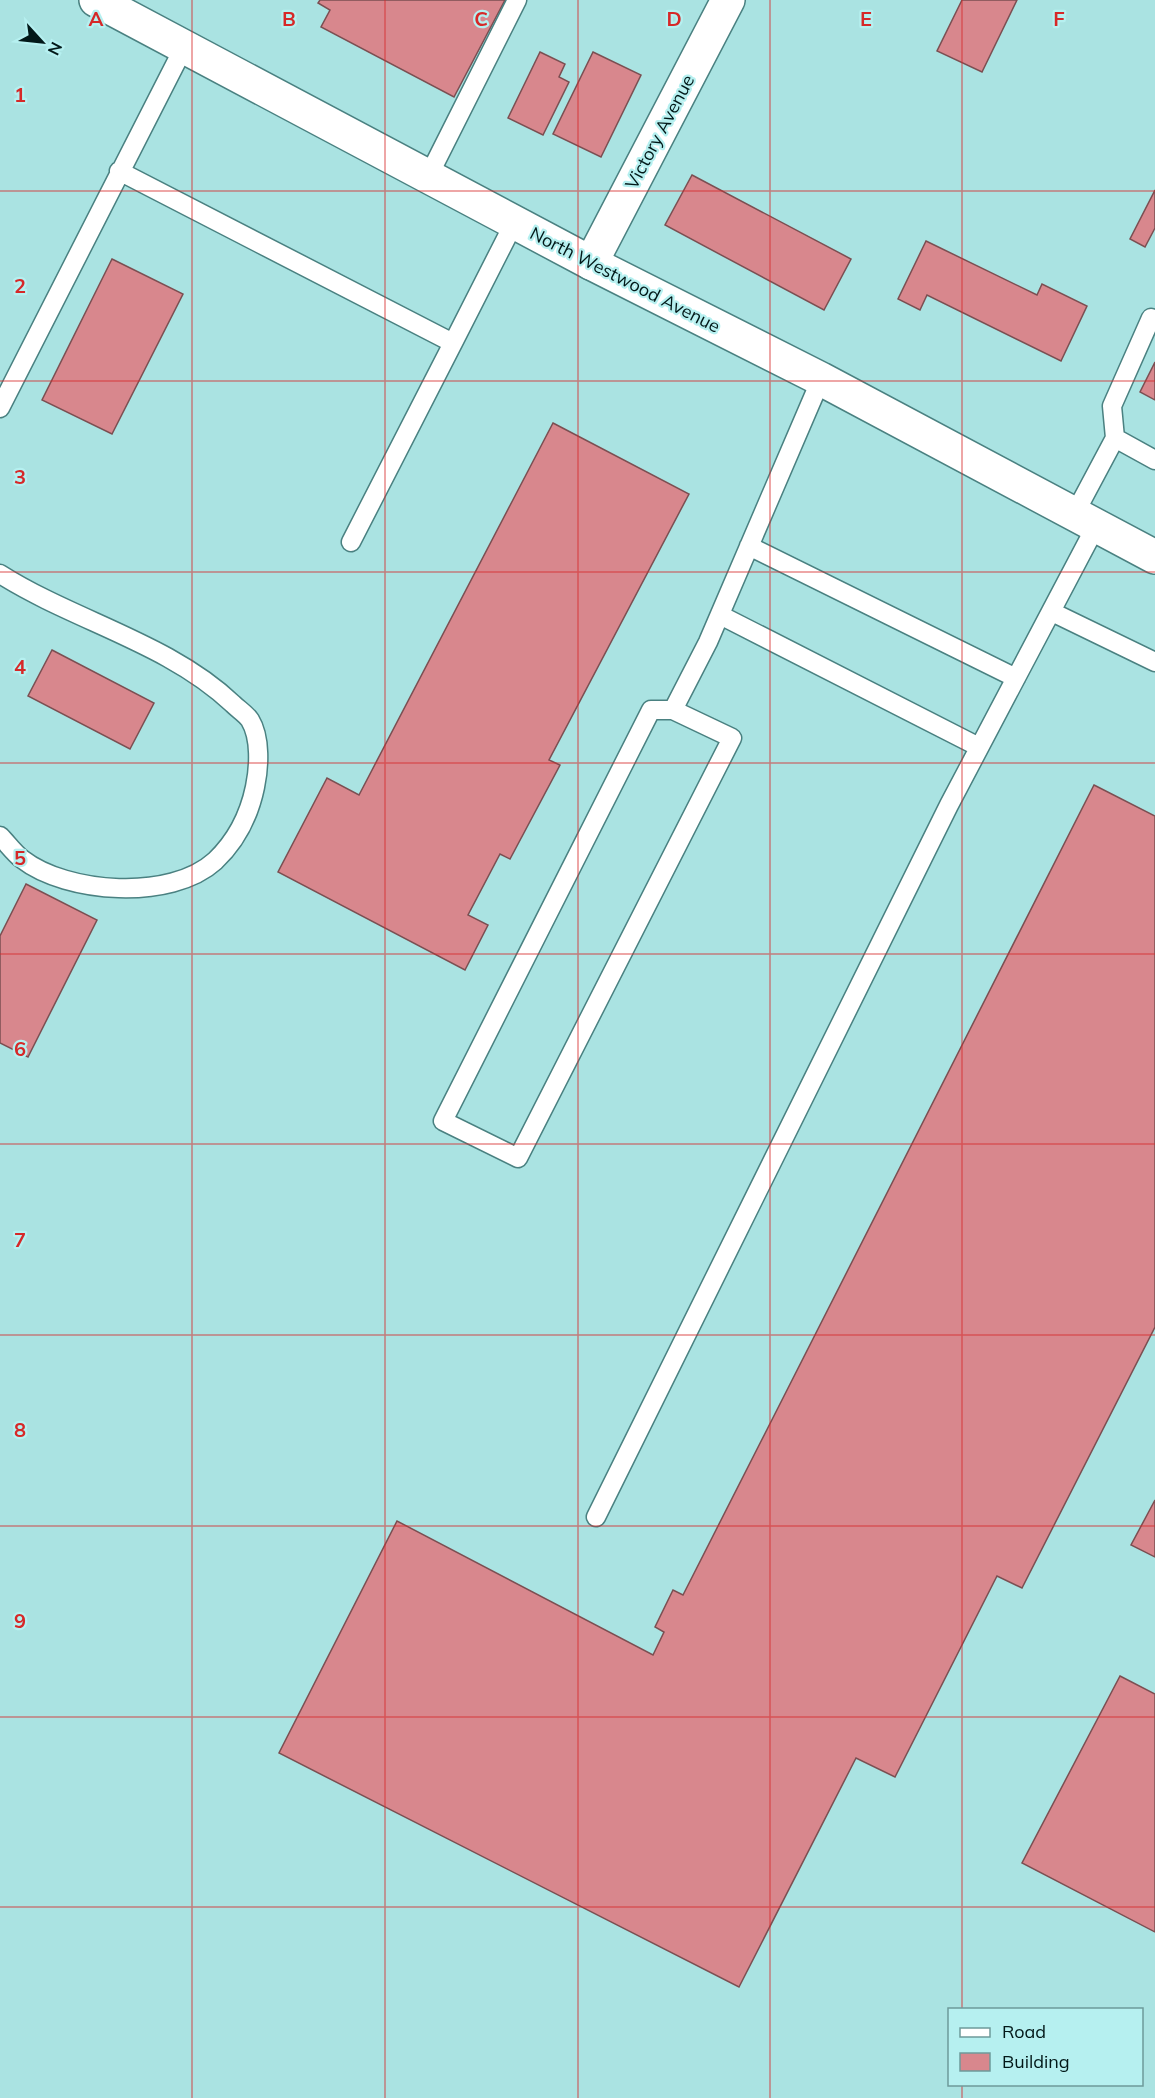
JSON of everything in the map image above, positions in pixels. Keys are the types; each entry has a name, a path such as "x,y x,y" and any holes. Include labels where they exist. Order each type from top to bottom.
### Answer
{"street":[{"name":"North Westwood Avenue","path":"96,0 591,264 821,380 1155,556"},
{"name":"Victory Avenue","path":"591,264 728,0"}],"lane":[{"path":"428,177 517,0"},
{"path":"0,408 184,47"},
{"path":"119,171 453,343"},
{"path":"351,542 514,223"},
{"path":"596,1517 979,747 1052,612 1115,438 1112,406 1151,318"},
{"path":"673,710 720,615 821,380"},
{"path":"1115,438 1155,460"},
{"path":"749,546 1016,678"},
{"path":"0,574 182,667 219,691 250,720 260,763 252,802 237,837 213,862 183,879 138,888 87,886 52,876 22,859 0,836"},
{"path":"1052,612 1155,662"},
{"path":"720,615 979,747"},
{"path":"651,710 673,710 732,738 518,1158 443,1121 651,710"}],"building":[{"path":"320,0 505,0 454,97 321,27 330,10 318,3"},
{"path":"962,0 1017,0 982,72 937,51"},
{"path":"540,52 565,64 559,77 569,82 543,135 508,118"},
{"path":"593,52 641,75 601,157 553,134"},
{"path":"692,175 851,259 824,310 665,225"},
{"path":"1155,190 1155,228 1145,247 1130,239"},
{"path":"926,241 1037,295 1042,284 1087,306 1061,361 927,295 920,310 898,299"},
{"path":"112,259 183,294 112,434 42,400"},
{"path":"1155,362 1155,400 1140,392"},
{"path":"553,423 689,494 549,760 560,765 510,859 500,854 468,915 488,925 465,970 278,872 327,778 359,795"},
{"path":"52,650 154,703 130,749 28,696"},
{"path":"1094,785 1155,816 1155,1327 1022,1588 997,1576 895,1777 856,1758 739,1987 279,1753 397,1521 653,1655 664,1632 655,1627 673,1590 683,1595"},
{"path":"26,884 97,920 28,1057 0,1043 0,936"},
{"path":"1155,1500 1155,1557 1131,1545"},
{"path":"1120,1676 1155,1694 1155,1932 1022,1863"}]}
